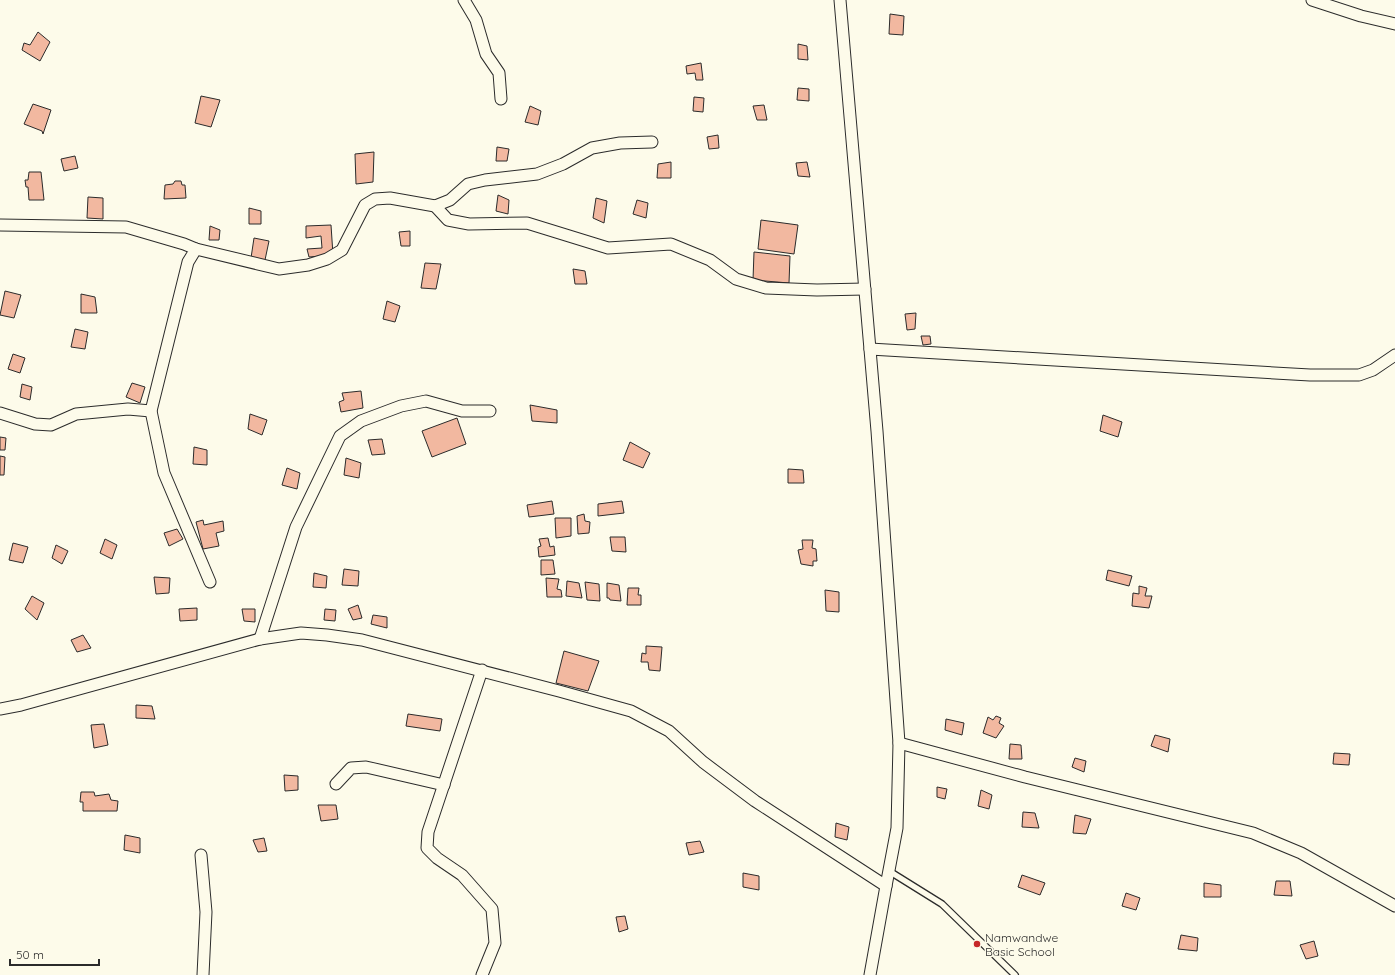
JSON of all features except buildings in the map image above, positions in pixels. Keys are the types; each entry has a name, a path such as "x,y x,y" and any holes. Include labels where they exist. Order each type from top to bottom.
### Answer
{"street":[{"path":"464,0 476,20 486,54 500,73 501,99"},
{"path":"840,0 870,349 899,743 897,828 870,975"},
{"path":"1312,0 1361,16 1395,24"},
{"path":"0,225 126,227 196,249 279,269 308,265 327,259 342,250 365,205 375,199 390,198 435,206 450,200 468,184 485,180 537,174 563,164 592,148 620,143 652,142"},
{"path":"435,206 448,220 469,224 527,223 608,248 671,244 710,260 736,279 766,288 817,290 865,289"},
{"path":"196,249 188,262 151,411 164,473 210,582"},
{"path":"870,349 1331,375 1359,375 1373,370 1395,355"},
{"path":"260,639 296,527 340,436 361,421 401,406 426,401 462,410 490,411"},
{"path":"0,413 35,424 51,426 76,414 128,409 151,411"},
{"path":"0,709 51,697 260,639 301,634 327,634 362,640 482,670 631,711 669,731 704,762 755,801 886,886"},
{"path":"482,670 428,832 427,848 437,858 462,875 492,909 495,943 482,975"},
{"path":"899,743 1025,777 1253,833 1302,853 1395,906"},
{"path":"336,784 351,768 366,767 444,785"},
{"path":"201,855 206,912 202,975"}],"lane":[{"path":"889,871 942,904 1015,975"}],"place":[{"name":"Namwandwe Basic School","path":"977,944"}]}
